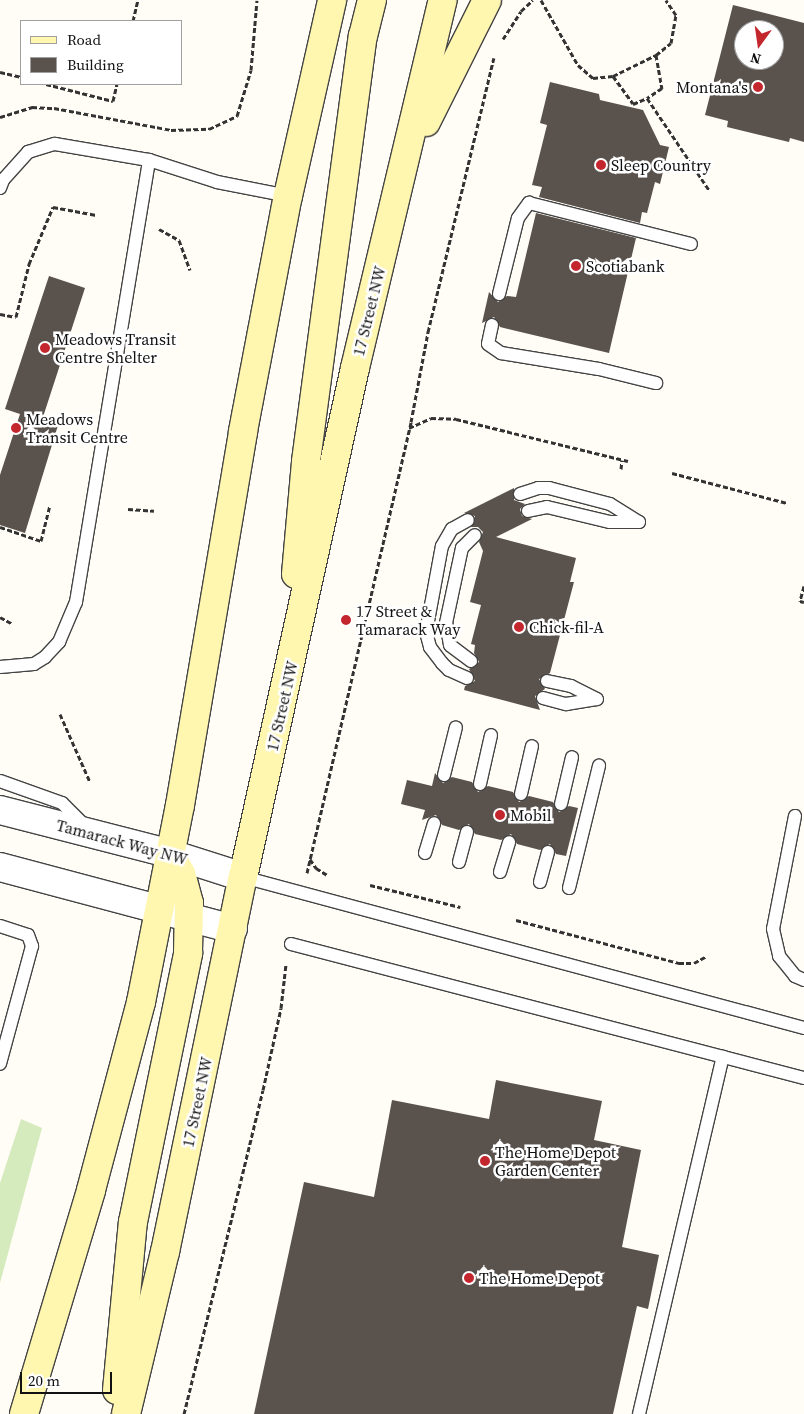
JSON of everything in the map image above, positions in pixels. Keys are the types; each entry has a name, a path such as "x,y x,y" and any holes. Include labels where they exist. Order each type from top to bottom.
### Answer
{"main road":[{"path":"317,0 325,29"},
{"path":"24,1414 122,1078 161,908 241,441 288,196 332,0"},
{"path":"287,688 306,461 363,36 372,0"},
{"name":"17 Street NW","path":"126,1414 165,1252 243,877 287,688 355,368 444,0"},
{"path":"403,169 487,0"},
{"path":"114,1414 133,1222 186,961 191,917 186,888 171,854"}],"street":[{"name":"Tamarack Way NW","path":"0,810 171,854 243,877"},
{"path":"0,868 161,908 233,929"}],"lane":[{"path":"0,188 3,180 28,152 55,144 149,160 217,182 288,196"},
{"path":"0,667 34,664 45,657 59,642 76,602 149,160"},
{"path":"499,294 518,218 529,203 691,244"},
{"path":"492,325 488,344 501,353 599,369 656,383"},
{"path":"520,494 538,488 549,488 610,504 639,522 610,522 548,507 528,511"},
{"path":"467,678 448,670 430,647 426,632 442,546 452,529 468,520"},
{"path":"471,661 450,645 446,623 462,548 475,534"},
{"path":"543,698 566,704 598,700 571,686 547,681"},
{"path":"444,775 456,727"},
{"path":"480,784 491,735"},
{"path":"521,794 532,746"},
{"path":"561,804 572,757"},
{"path":"569,888 599,766"},
{"path":"0,781 62,803 94,835"},
{"path":"795,816 773,929 779,956 795,976 804,980"},
{"path":"425,854 434,824"},
{"path":"459,862 467,832"},
{"path":"500,872 509,842"},
{"path":"540,882 548,852"},
{"path":"243,877 302,895 804,1028"},
{"path":"0,926 28,935 32,946 0,1064"},
{"path":"291,944 804,1078"},
{"path":"639,1414 723,1057"}],"path":[{"path":"133,20 138,0"},
{"path":"0,117 32,107 54,108 170,130 209,129 237,116 251,70 256,0"},
{"path":"501,43 521,11 533,0"},
{"path":"541,0 578,65 593,78 613,76 656,55 671,43 676,15 666,0"},
{"path":"302,895 411,422 428,332 486,82 497,51"},
{"path":"613,76 633,104 647,98 662,88 656,55"},
{"path":"0,72 20,78"},
{"path":"50,85 113,101 117,85"},
{"path":"647,98 709,190"},
{"path":"0,314 16,317 29,264 53,207 96,215"},
{"path":"155,226 179,240 190,270"},
{"path":"409,428 431,418 456,419 628,461"},
{"path":"621,469 622,460"},
{"path":"672,473 787,503"},
{"path":"0,527 42,541 50,505"},
{"path":"128,509 154,511"},
{"path":"804,586 800,601 804,602"},
{"path":"0,617 11,623"},
{"path":"60,714 90,782"},
{"path":"310,858 316,868 335,877"},
{"path":"364,884 460,907"},
{"path":"516,920 679,963 694,963 705,957"},
{"path":"184,1414 265,1081 281,1008 282,980 291,944"}],"green space":[{"path":"21,1119 42,1128 0,1283 0,1183"}],"building":[{"name":"Montana's","path":"733,5 804,23 804,142 790,138 789,142 727,127 728,121 705,115"},
{"name":"Sleep Country","path":"550,82 599,94 600,100 643,110 660,145 669,147 660,184 655,182 647,213 642,212 640,223 539,197 542,187 532,185 547,125 540,123"},
{"name":"Scotiabank","path":"536,213 636,238 609,353 500,327 494,317 482,323 489,292 498,302 507,296 516,297"},
{"name":"Meadows Transit Centre Shelter","path":"49,276 85,288 43,417 59,422 25,533 0,525 0,475 20,414 5,409"},
{"name":"Chick-fil-A","path":"514,488 514,500 525,504 520,509 522,516 532,519 496,537 576,558 570,582 574,582 550,673 539,679 545,689 535,696 540,710 464,690 465,686 475,681 469,669 479,662 474,653 475,645 471,644 481,605 470,602 483,551 479,542 483,532 478,527 471,527 475,516 464,513"},
{"name":"Mobil","path":"435,773 443,783 452,777 472,782 478,792 488,786 513,792 519,802 529,796 553,802 559,812 569,806 578,808 566,856 556,854 550,844 540,850 517,844 511,834 501,840 475,834 469,824 459,830 442,825 436,815 422,820 425,810 401,804 407,780 432,786"},
{"name":"The Home Depot","path":"496,1080 602,1101 594,1140 641,1150 622,1247 659,1255 648,1309 637,1306 613,1414 254,1414 304,1182 374,1197 392,1100 489,1119"}],"place":[{"name":"Montana's","path":"758,87"},
{"name":"Sleep Country","path":"601,165"},
{"name":"Scotiabank","path":"576,266"},
{"name":"Meadows Transit Centre Shelter","path":"45,348"},
{"name":"Meadows Transit Centre","path":"16,428"},
{"name":"17 Street & Tamarack Way","path":"346,620"},
{"name":"Chick-fil-A","path":"519,627"},
{"name":"Mobil","path":"500,815"},
{"name":"The Home Depot Garden Center","path":"485,1161"},
{"name":"The Home Depot","path":"469,1278"}]}
